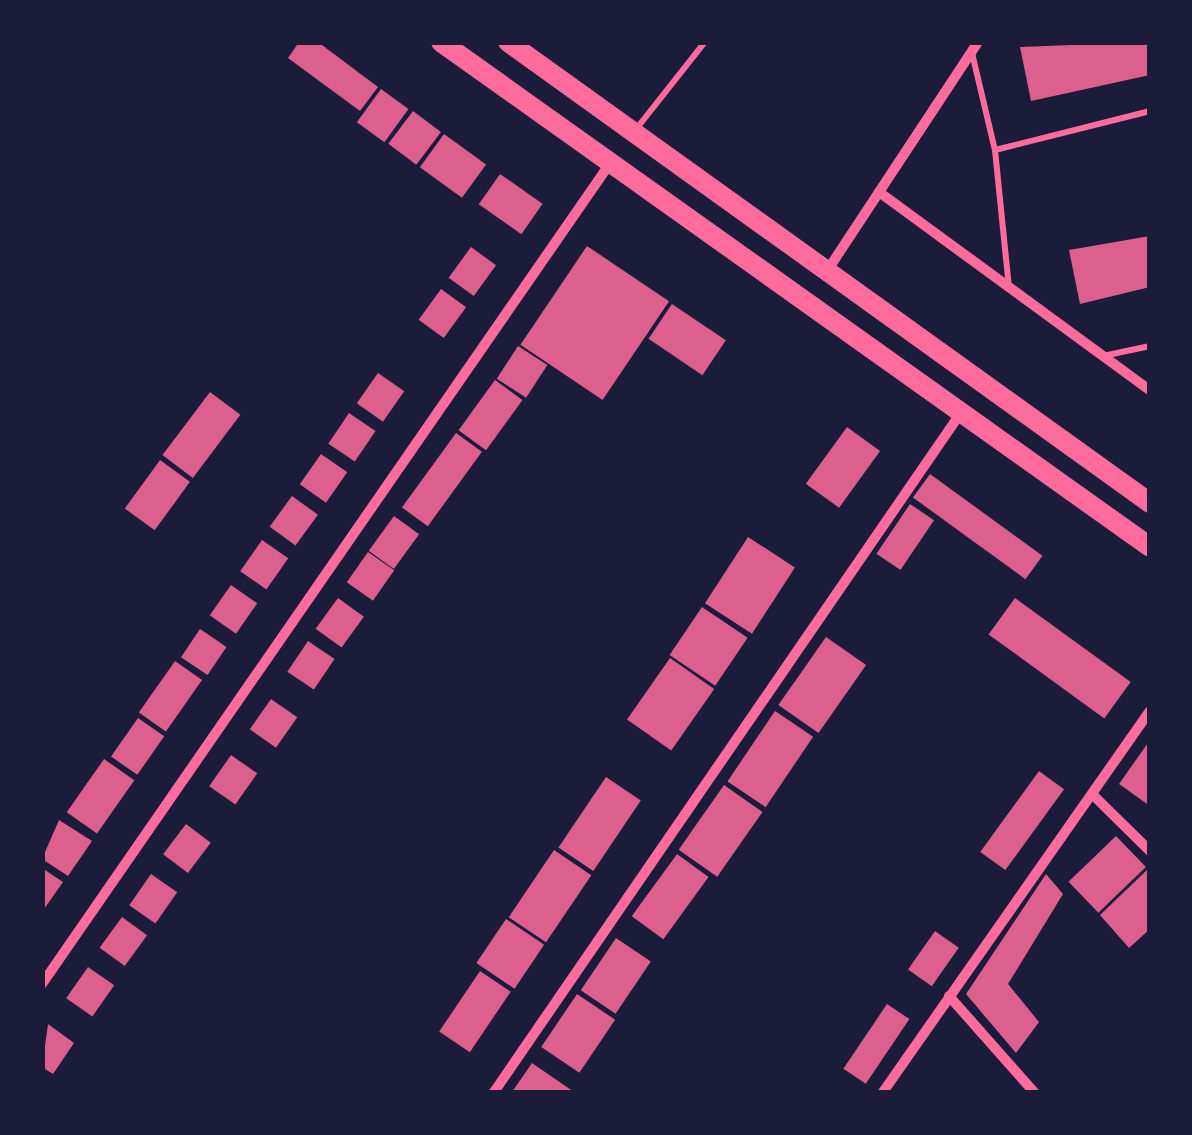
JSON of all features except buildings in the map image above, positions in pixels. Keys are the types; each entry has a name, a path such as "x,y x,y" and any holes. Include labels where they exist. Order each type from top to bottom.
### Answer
{"main road":[{"path":"441,42 1150,547"},
{"path":"508,42 1142,497 1114,520"}],"street":[{"path":"826,272 975,47"},
{"path":"42,984 611,162"},
{"path":"880,192 1150,390"},
{"path":"494,1092 962,410"},
{"path":"882,1092 1150,711"},
{"path":"1093,796 1150,851"},
{"path":"949,996 1034,1092"}],"lane":[{"path":"632,133 704,42"},
{"path":"975,47 995,150 1009,287"},
{"path":"995,150 1150,110"},
{"path":"1104,356 1150,346"}]}
